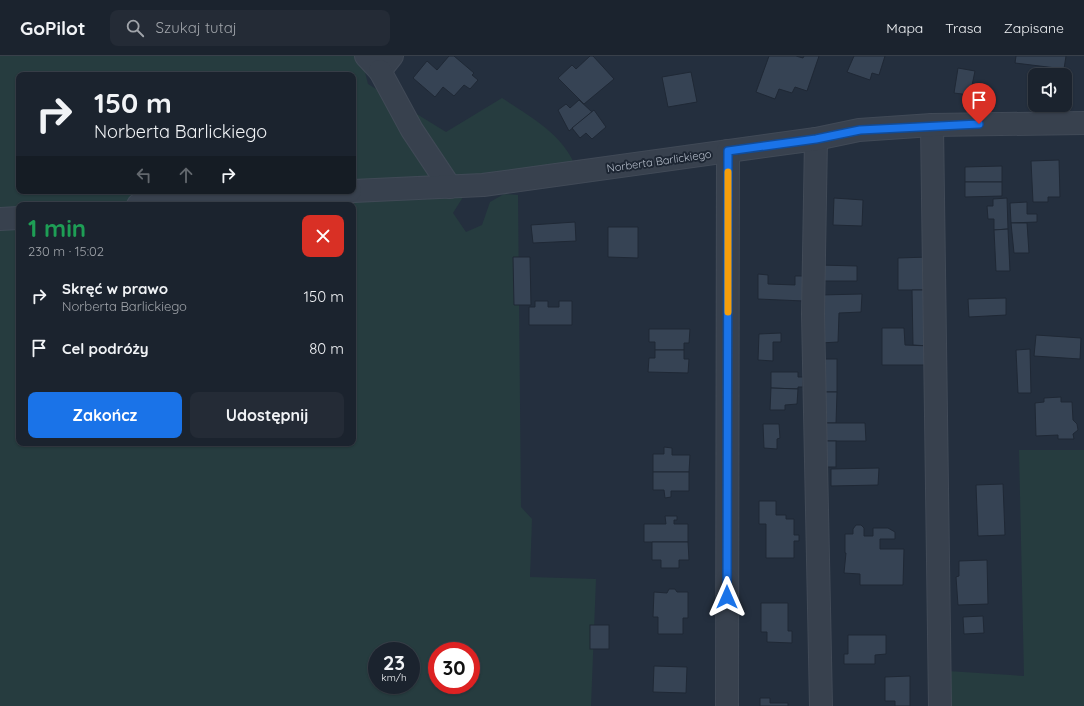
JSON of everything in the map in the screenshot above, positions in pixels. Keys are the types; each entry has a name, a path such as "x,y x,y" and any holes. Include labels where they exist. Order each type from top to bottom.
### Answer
{"street":[{"path":"379,61 412,130 450,187"},
{"name":"Norberta Barlickiego","path":"356,191 483,186 816,139 860,130 932,125 1084,123"},
{"path":"932,125 940,706"},
{"path":"816,139 813,314 821,706"},
{"path":"727,706 728,151"},
{"name":"Norberta Barlickiego","path":"165,202 218,196 272,194"},
{"path":"0,219 16,218"}],"green space":[{"path":"0,56 361,56 368,84 446,132 502,98 543,126 561,142 574,163 475,178 453,213 466,232 482,225 490,202 504,194 518,195 521,507 532,519 530,577 596,579 591,706 0,706"},
{"path":"1019,450 1084,450 1084,706 932,706 932,670 1024,676"}],"building":[{"path":"449,56 454,56 474,73 472,75 478,80 470,89 464,85 454,96 443,87 435,97 413,78 427,61 437,70"},
{"path":"590,56 593,56 614,79 584,104 558,78 572,65 576,69"},
{"path":"769,56 796,56 803,58 804,56 819,56 807,91 795,87 792,93 779,89 775,99 756,92"},
{"path":"854,56 885,56 879,75 872,73 870,80 847,72"},
{"path":"1016,56 1066,56 1064,68 1015,63"},
{"path":"958,68 975,71 970,95 954,93"},
{"path":"691,72 697,102 668,107 662,77"},
{"path":"579,100 592,112 569,131 558,110 566,104 570,108"},
{"path":"594,110 606,127 592,139 586,133 580,138 572,128"},
{"path":"1059,160 1060,197 1048,197 1048,202 1033,202 1031,161"},
{"path":"1002,166 1002,182 965,182 965,167"},
{"path":"965,182 1002,182 1002,196 965,197"},
{"path":"834,198 863,200 862,226 833,225"},
{"path":"1007,198 1008,229 994,230 994,219 988,219 987,206 993,206 993,199"},
{"path":"1027,202 1027,214 1037,214 1037,222 1011,223 1010,203"},
{"path":"575,222 576,241 533,243 531,225"},
{"path":"1011,223 1027,223 1029,253 1014,253"},
{"path":"608,227 638,227 638,258 608,257"},
{"path":"1008,229 1010,271 996,271 994,230"},
{"path":"513,257 530,257 531,305 514,305"},
{"path":"929,257 930,290 898,290 898,258"},
{"path":"820,265 857,266 857,281 820,281"},
{"path":"758,274 768,275 768,284 795,285 795,276 805,276 804,301 758,299"},
{"path":"912,290 930,290 930,346 913,345"},
{"path":"862,294 861,312 839,313 838,342 820,343 820,295"},
{"path":"1006,298 1006,315 969,317 968,299"},
{"path":"535,301 548,301 548,307 559,307 559,301 572,301 572,325 529,325 529,307 535,307"},
{"path":"882,328 904,328 905,345 930,346 931,365 882,365"},
{"path":"649,329 690,329 689,343 684,343 684,350 655,350 655,342 649,342"},
{"path":"781,333 781,342 773,342 773,361 758,360 759,334"},
{"path":"1036,335 1081,338 1080,359 1034,356"},
{"path":"1030,349 1031,393 1018,393 1016,350"},
{"path":"655,350 684,350 684,359 689,359 688,373 648,372 649,358 655,358"},
{"path":"819,359 837,359 837,392 819,392"},
{"path":"771,372 798,372 798,377 803,377 803,387 798,387 798,389 771,388"},
{"path":"771,388 798,389 797,404 785,405 785,410 770,410"},
{"path":"819,392 837,392 836,423 819,423"},
{"path":"1061,397 1061,402 1072,402 1073,420 1077,424 1078,430 1073,434 1074,439 1058,439 1058,435 1036,436 1035,403 1044,402 1044,398"},
{"path":"820,423 865,423 866,441 820,441"},
{"path":"763,424 779,424 780,438 777,439 777,449 764,448"},
{"path":"819,441 836,441 836,467 819,467"},
{"path":"664,447 672,448 672,455 690,455 689,472 653,472 653,454 664,454"},
{"path":"879,468 878,485 831,486 831,469"},
{"path":"653,472 689,472 689,491 671,491 671,497 665,498 664,490 653,490"},
{"path":"1003,484 1005,535 978,536 976,485"},
{"path":"759,501 776,501 776,515 786,515 786,519 794,519 794,535 799,535 799,541 794,541 794,558 766,558 766,524 759,524"},
{"path":"665,516 677,516 677,520 674,520 674,524 688,524 688,542 644,542 644,524 666,524"},
{"path":"856,525 861,525 864,528 864,536 873,536 873,528 888,528 895,532 895,539 880,539 880,549 904,549 903,585 860,585 860,574 844,573 846,553 845,534 853,534 853,529"},
{"path":"652,542 688,542 689,560 679,560 679,568 661,568 661,560 652,560"},
{"path":"987,560 988,604 958,605 956,577 959,576 959,561"},
{"path":"669,589 675,589 677,592 688,592 688,618 683,618 683,634 658,634 658,617 653,617 654,592 667,593"},
{"path":"761,603 788,603 788,631 792,631 792,643 767,642 767,632 761,632"},
{"path":"983,616 984,633 964,634 963,617"},
{"path":"590,625 609,625 609,649 590,649"},
{"path":"848,635 886,635 886,654 875,655 875,664 844,664 844,654 848,654"},
{"path":"654,666 687,667 686,693 653,692"},
{"path":"910,676 910,706 895,706 895,701 885,701 885,677"},
{"path":"760,698 770,698 770,703 788,703 788,706 760,706"}],"slow traffic":[{"path":"728,172 728,312"}],"route":[{"path":"727,597 728,151 816,139 860,130 950,124 979,124"}]}
